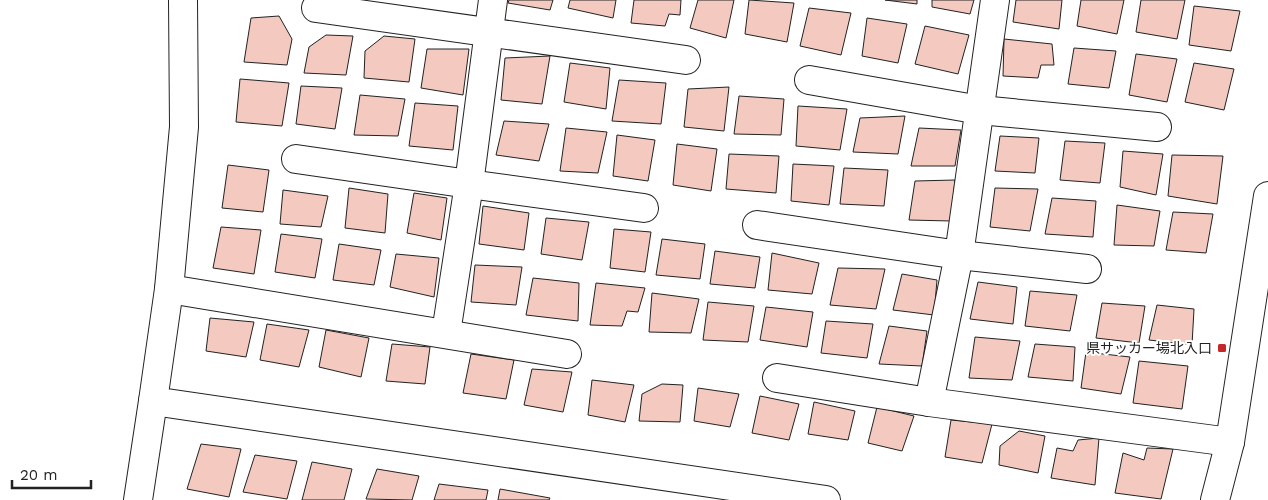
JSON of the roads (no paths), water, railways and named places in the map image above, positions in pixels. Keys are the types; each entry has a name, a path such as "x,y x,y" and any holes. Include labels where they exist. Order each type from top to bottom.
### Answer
{"street":[{"path":"138,500 169,288 184,127 183,0"},
{"path":"446,334 469,184 493,0"},
{"path":"929,402 959,255 995,0"},
{"path":"316,8 686,60"},
{"path":"809,80 980,110 1156,127"},
{"path":"296,158 644,208"},
{"path":"1215,500 1230,442 1268,196"},
{"path":"757,225 959,255 1087,270"},
{"path":"169,288 567,354"},
{"path":"777,378 929,402 1230,442"},
{"path":"153,401 826,500"}],"place":[{"name":"県サッカー場北入口","path":"1222,348"}]}
